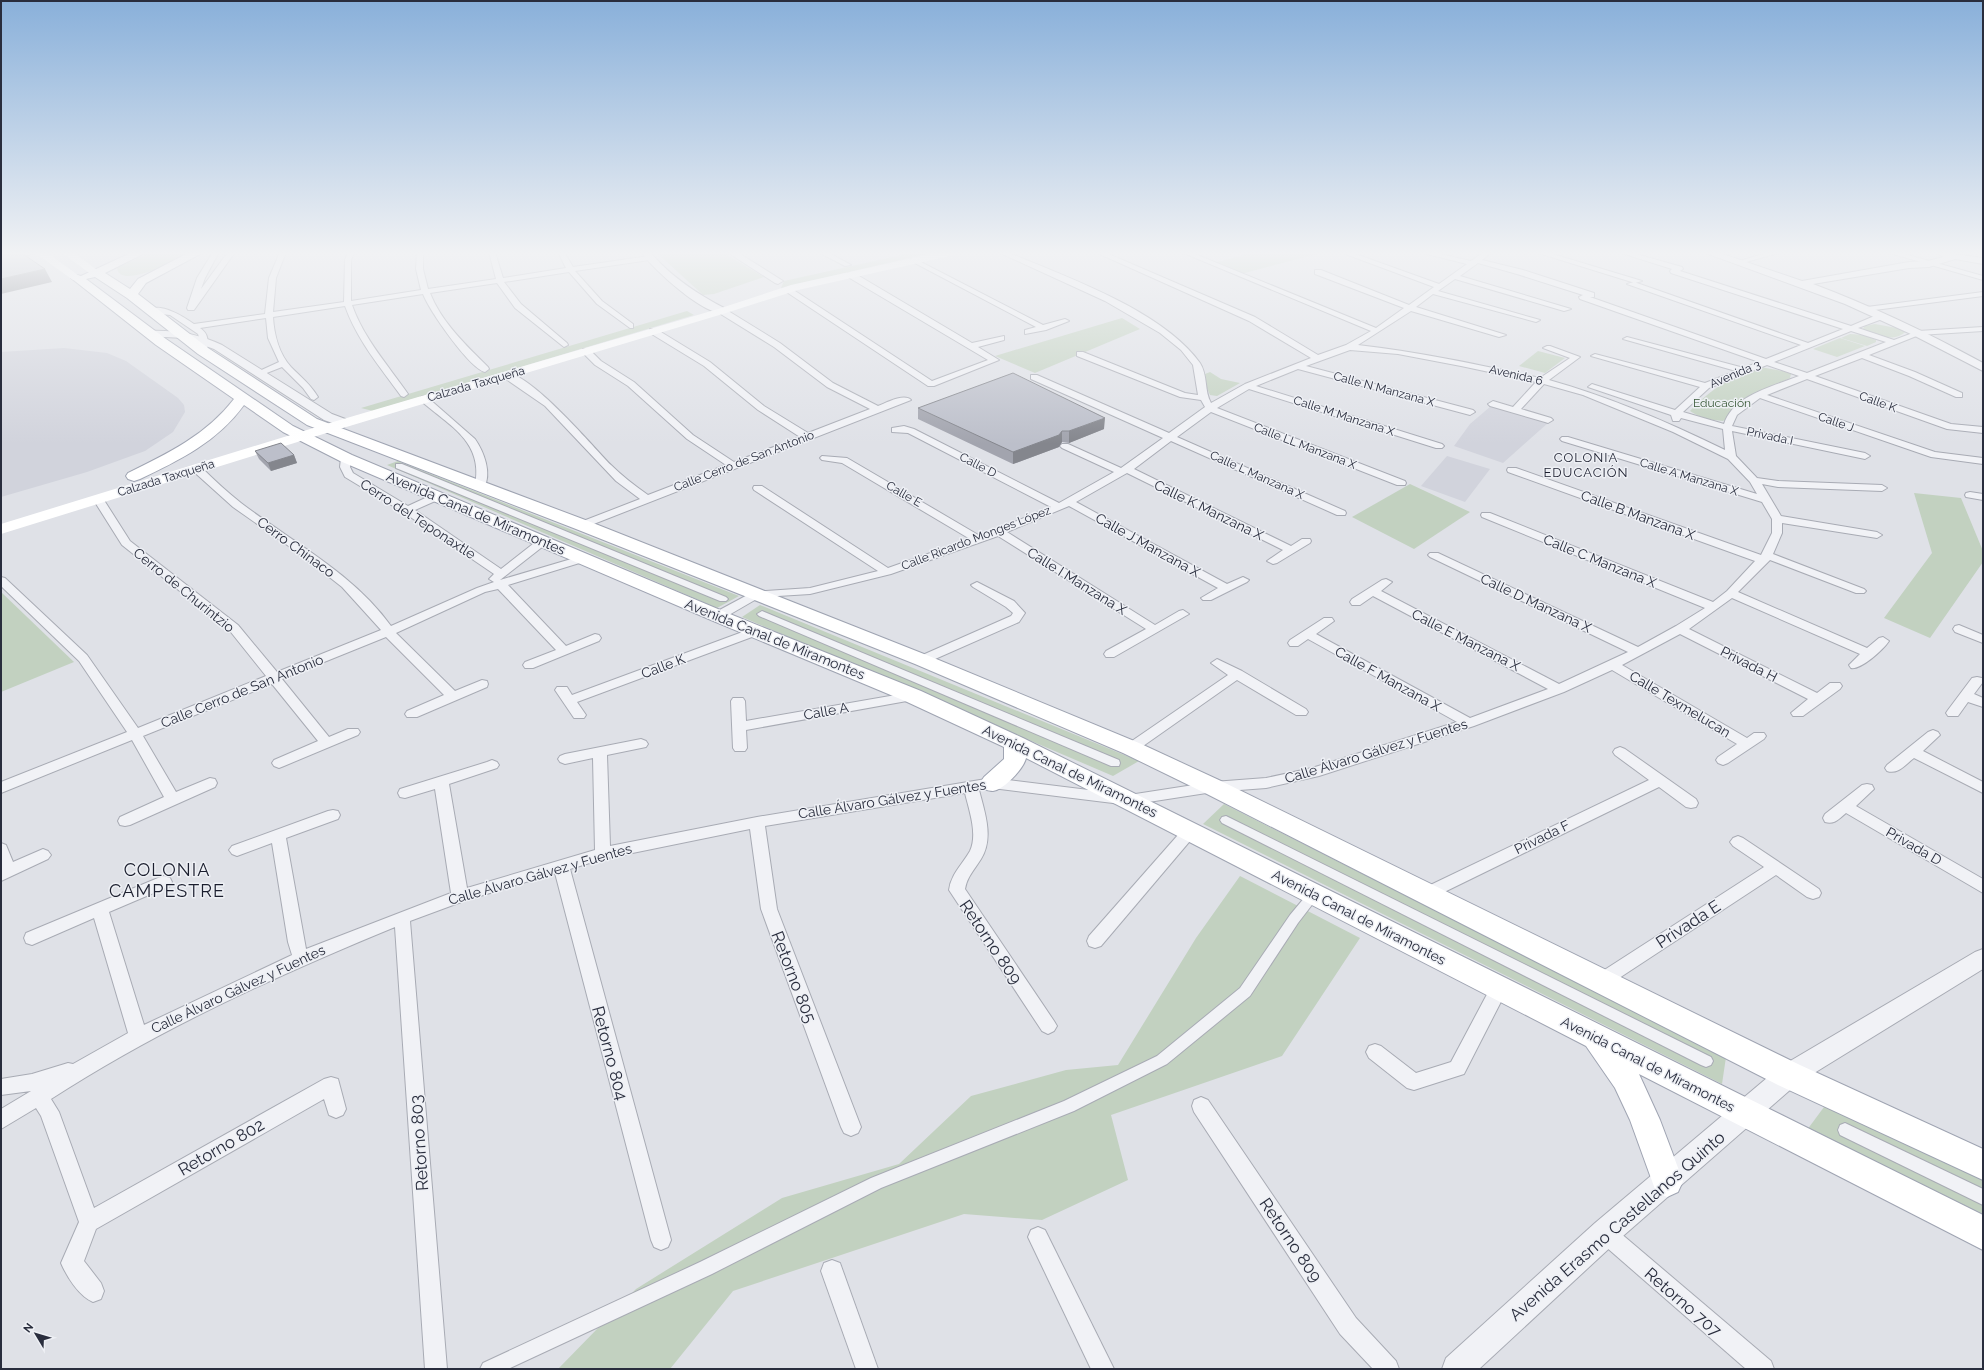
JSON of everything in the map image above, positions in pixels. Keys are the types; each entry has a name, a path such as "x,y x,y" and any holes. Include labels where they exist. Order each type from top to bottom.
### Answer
{"main road":[{"name":"Avenida Canal de Miramontes","path":"126,316 149,334 295,433 346,458 438,496 582,559 721,608 758,613 922,660 1123,756 1213,787 1789,1075 1983,1165"},
{"name":"Avenida Canal de Miramontes","path":"161,316 186,330 204,345 328,422 480,486 582,525 758,613 913,696 1015,743 1129,800 1983,1233"},
{"name":"Calzada Taxqueña","path":"1,529 197,469 404,394 627,324 657,316"},
{"name":"Calzada Taxqueña","path":"328,422 424,399 653,331 692,316"},
{"path":"134,476 185,451 205,439 223,423 242,398"},
{"name":"Calzada Taxqueña","path":"1,516 134,476 295,433"},
{"path":"981,785 1008,769 1015,760 1015,743"},
{"path":"1594,1035 1626,1079 1645,1120 1667,1181"}],"street":[{"path":"149,334 186,330 269,316 276,347 284,363 305,384 314,397"},
{"path":"352,316 355,324 367,344 404,394"},
{"path":"439,316 464,349 485,369"},
{"path":"530,316 564,345"},
{"path":"618,316 627,324"},
{"path":"736,316 830,385 878,410"},
{"path":"826,316 931,384 995,360 923,316"},
{"path":"1020,316 1043,328"},
{"path":"1138,316 1172,339 1187,352 1197,366 1204,398 1210,408"},
{"path":"1245,316 1317,358"},
{"path":"1340,316 1377,331"},
{"name":"Calle Ricardo Monges López","path":"721,608 758,613 810,591 887,572 979,540 1059,507 1124,470 1172,438 1210,408 1248,386 1317,358 1349,347 1365,339 1398,316"},
{"path":"1434,316 1502,335"},
{"path":"1521,316 1536,320"},
{"name":"Calle K","path":"1640,316 1764,362 1950,427 1983,430"},
{"path":"1727,316 1807,345"},
{"path":"1814,316 1893,342"},
{"path":"1882,316 1978,363 1983,368"},
{"name":"Avenida 3","path":"1676,414 1706,386 1882,316"},
{"path":"1028,332 1064,321"},
{"path":"1731,457 1726,427 1732,413 1759,395 1918,333 1983,329"},
{"path":"653,331 707,364 762,408 807,437"},
{"path":"971,346 1001,338"},
{"name":"Avenida 6","path":"1365,339 1476,358 1676,414"},
{"path":"1628,339 1743,370"},
{"name":"Avenida Canal de Miramontes","path":"204,345 218,347 285,390 328,422"},
{"name":"Avenida 6","path":"1349,347 1414,354 1546,378 1676,430"},
{"path":"1515,410 1546,378 1576,357 1547,348"},
{"path":"586,351 598,362 631,384 690,437 733,466"},
{"path":"1080,354 1183,395 1204,398"},
{"path":"1862,355 1959,395"},
{"path":"1595,356 1706,386"},
{"path":"259,373 284,363"},
{"name":"Calle N Manzana X","path":"1297,366 1470,412"},
{"path":"506,375 524,385 549,405 611,471 632,490 647,499"},
{"name":"Calle L Manzana X","path":"1034,377 1341,513"},
{"path":"285,390 305,384"},
{"name":"Calle M Manzana X","path":"1248,386 1439,446"},
{"name":"Calle J","path":"1759,395 1934,455 1983,461"},
{"path":"424,399 472,441 477,448 482,470 480,486"},
{"name":"Calle Cerro de San Antonio","path":"582,525 899,401 907,400"},
{"path":"1493,404 1548,420"},
{"name":"Calle LL Manzana X","path":"1210,408 1400,483"},
{"path":"1676,414 1676,430 1731,457 1754,480 1777,518 1877,535"},
{"name":"Privada I","path":"1676,414 1726,427 1865,456"},
{"name":"Calle D","path":"895,430 904,429 911,431 1059,507"},
{"name":"Calle A Manzana X","path":"1565,440 1767,500"},
{"name":"Calle K Manzana X","path":"1065,446 1124,470 1291,550"},
{"name":"Cerro del Teponaxtle","path":"346,458 345,467 349,476 407,510 500,579"},
{"name":"Calle E","path":"825,458 844,460 979,540"},
{"path":"399,466 721,608"},
{"name":"Cerro Chinaco","path":"197,469 242,508 324,565 354,591 383,624 388,632 453,696"},
{"name":"Calle B Manzana X","path":"1512,470 1860,591"},
{"path":"1754,480 1778,484 1882,488"},
{"path":"758,488 887,572"},
{"path":"1970,495 1983,497"},
{"path":"407,510 438,496"},
{"name":"Cerro de Churintzio","path":"98,499 126,544 234,628 327,743"},
{"name":"Calle J Manzana X","path":"1069,502 1226,588"},
{"name":"Calle C Manzana X","path":"1486,515 1714,607"},
{"name":"Calle Álvaro Gálvez y Fuentes","path":"1,1120 92,1062 138,1036 301,958 402,917 460,896 603,853 757,822 981,785 1129,800 1213,787 1266,783 1314,773 1469,723 1559,689 1613,665 1680,629 1714,607 1731,593 1765,558 1777,533 1777,518"},
{"name":"Calle I Manzana X","path":"999,532 1156,630"},
{"path":"1273,561 1306,541"},
{"name":"Calle Cerro de San Antonio","path":"1,788 388,632 481,590 500,579 542,542"},
{"name":"Calle D Manzana X","path":"1434,555 1639,652"},
{"name":"Calle Cerro de San Antonio","path":"500,579 582,559"},
{"path":"500,579 564,651"},
{"path":"1,580 83,658 136,734 173,800"},
{"path":"1207,598 1243,580"},
{"path":"1356,602 1386,582"},
{"path":"922,660 1015,619 1019,613 1010,604 977,585"},
{"name":"Calle E Manzana X","path":"1372,591 1559,689"},
{"path":"1731,593 1870,654"},
{"path":"758,613 1123,756 1237,674"},
{"name":"Calle K","path":"579,715 566,695 758,613"},
{"path":"1110,654 1183,614"},
{"path":"1294,643 1328,621"},
{"name":"Privada H","path":"1680,629 1818,698"},
{"path":"1959,629 1983,638"},
{"name":"Calle F Manzana X","path":"1307,634 1469,723"},
{"path":"529,665 595,638"},
{"path":"1855,665 1884,641"},
{"path":"1217,663 1301,712"},
{"name":"Calle Texmelucan","path":"1613,665 1747,744"},
{"path":"1953,713 1977,681"},
{"path":"412,714 482,684"},
{"path":"1798,713 1835,686"},
{"name":"Calle A","path":"739,727 913,696"},
{"path":"1966,696 1983,703"},
{"path":"738,702 740,748"},
{"path":"279,763 353,732"},
{"path":"1892,768 1914,752 1933,735"},
{"name":"Calle Texmelucan","path":"1723,760 1760,736"},
{"path":"565,759 641,744"},
{"path":"600,752 603,853"},
{"path":"1620,752 1658,781 1691,803"},
{"path":"1914,752 1983,788"},
{"path":"406,793 492,765"},
{"path":"441,781 460,896"},
{"name":"Privada F","path":"1426,894 1658,781"},
{"path":"125,820 210,783"},
{"name":"Retorno 809","path":"981,785 977,811 981,839 978,850 958,879 957,890 1048,1026"},
{"path":"1830,818 1867,789"},
{"name":"Privada D","path":"1846,806 1983,887"},
{"path":"237,850 334,815"},
{"path":"1226,820 1706,1061"},
{"name":"Retorno 805","path":"757,822 769,909 851,1127"},
{"path":"1095,941 1190,831"},
{"path":"278,835 296,942 301,958"},
{"path":"1738,842 1813,893"},
{"path":"1,849 5,873 44,855"},
{"name":"Retorno 804","path":"561,865 661,1240"},
{"name":"Privada E","path":"1601,981 1775,868"},
{"path":"32,938 164,882"},
{"path":"489,1369 706,1268 876,1183 1069,1106 1162,1060 1245,992 1294,920 1314,894"},
{"path":"100,910 138,1036"},
{"name":"Retorno 803","path":"402,917 436,1369"},
{"name":"Avenida Erasmo Castellanos Quinto","path":"1469,1365 1605,1233 1746,1114 1789,1075 1983,958"},
{"path":"1375,1052 1414,1082 1456,1068 1499,988"},
{"path":"1,1087 13,1086 54,1076 92,1062"},
{"name":"Retorno 802","path":"89,1222 331,1084 336,1109"},
{"path":"38,1096 49,1112 89,1222 72,1264 93,1291"},
{"name":"Retorno 809","path":"1201,1106 1348,1326 1388,1369"},
{"path":"1845,1130 1983,1197"},
{"name":"Retorno 707","path":"1605,1233 1763,1369"},
{"path":"1038,1238 1103,1369"},
{"path":"832,1271 867,1369"}],"shaded area":[{"path":"64,348 107,353 126,361 178,398 184,405 185,412 173,432 145,451 87,472 1,497 1,352"},
{"path":"1491,406 1548,423 1503,463 1454,446 1470,424"},
{"path":"1447,456 1490,469 1465,502 1421,486"}],"green space":[{"path":"670,316 691,316 373,411 361,408"},
{"path":"1122,318 1140,329 1035,373 995,356"},
{"path":"1875,324 1897,328 1905,332 1901,335 1890,338 1878,336 1862,330 1865,326"},
{"path":"1850,334 1865,335 1876,340 1876,342 1867,346 1841,338"},
{"path":"1840,338 1865,346 1837,357 1813,349"},
{"path":"1538,351 1565,358 1545,373 1519,366"},
{"name":"Educación","path":"1760,367 1783,371 1791,374 1790,378 1775,385 1723,421 1706,418 1690,411 1722,384"},
{"path":"1210,372 1221,379 1240,383 1217,396 1210,395 1207,388 1205,374"},
{"path":"398,461 739,596 717,608 387,465"},
{"path":"1410,484 1470,512 1414,549 1352,517"},
{"path":"1914,493 1961,498 1983,551 1983,562 1930,638 1884,618 1932,553"},
{"path":"1,592 74,662 1,692"},
{"path":"760,605 1139,761 1113,776 742,617"},
{"path":"1224,804 1726,1057 1722,1084 1203,824"},
{"path":"1240,876 1360,938 1282,1056 1111,1115 1128,1180 1042,1220 964,1214 733,1291 670,1369 558,1369 636,1289 782,1198 899,1164 971,1096 1066,1070 1118,1065 1196,938"},
{"path":"1827,1103 1983,1177 1983,1214 1807,1130"}],"building":[{"path":"1013,373 1105,418 1069,431 1062,431 1059,435 1013,452 918,408"},
{"path":"281,443 294,455 268,463 255,451"}],"district":[{"name":"COLONIA EDUCACIÓN","path":"1586,464"},
{"name":"COLONIA CAMPESTRE","path":"167,879"}]}
